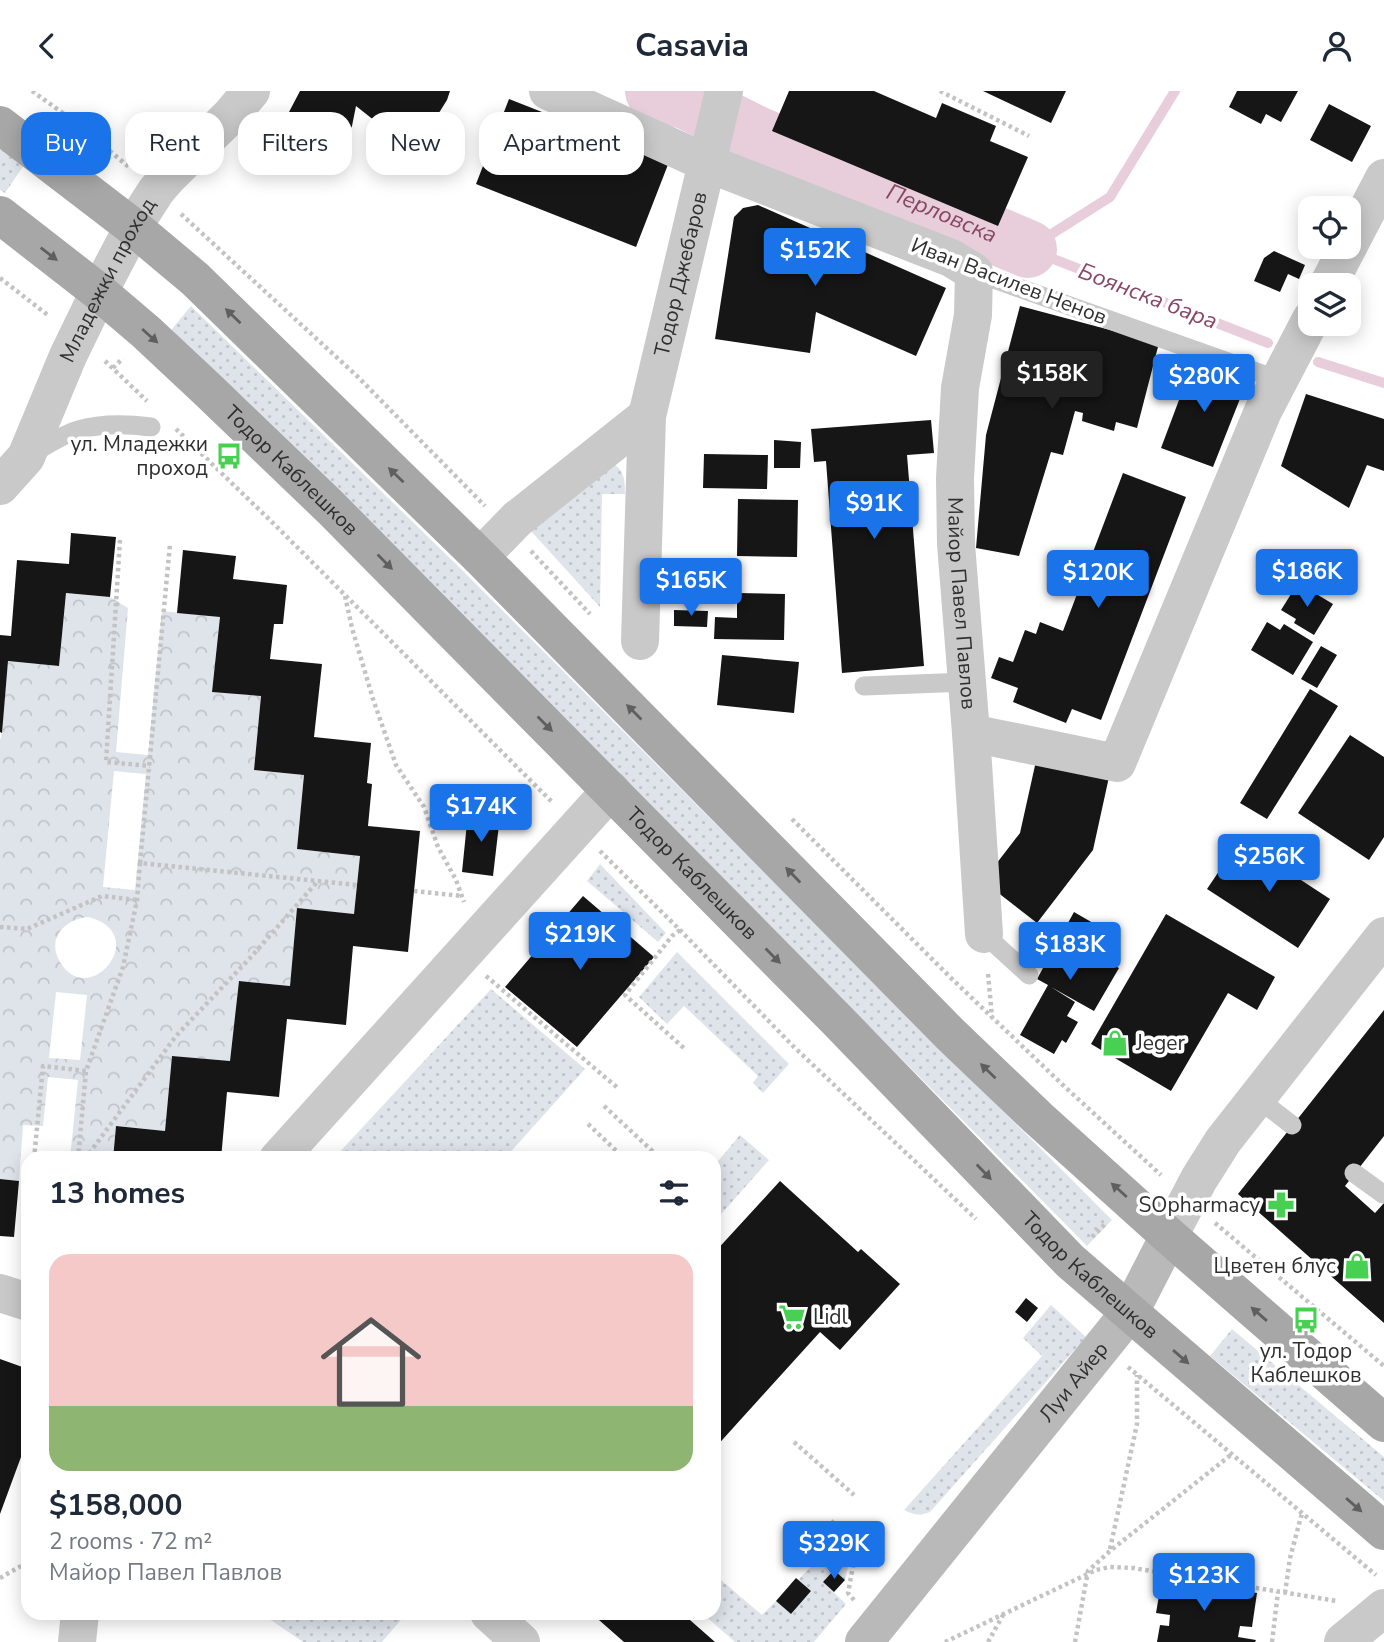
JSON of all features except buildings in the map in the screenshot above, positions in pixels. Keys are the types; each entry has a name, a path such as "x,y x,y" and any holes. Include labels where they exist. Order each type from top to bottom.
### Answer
{"main road":[{"path":"0,125 133,227 195,279 480,557 950,1034 1169,1236 1384,1423"},
{"name":"Тодор Каблешков","path":"0,215 146,332 331,508 837,1020 1061,1252 1384,1531"},
{"name":"Луи Айер","path":"864,1642 1130,1312 1169,1236"}],"street":[{"name":"Младежки проход","path":"0,486 26,457 68,356 133,227 168,177 231,115 251,91"},
{"name":"Иван Василев Ненов","path":"548,91 951,258 974,272"},
{"name":"Тодор Джебаров","path":"640,642 647,416 722,94"},
{"path":"1361,223 1384,178"},
{"name":"Майор Павел Павлов","path":"974,272 974,315 960,388 955,478 956,544 984,934"},
{"path":"971,733 1117,763 1263,411 1302,336"},
{"path":"480,557 517,519 647,416"},
{"path":"285,1151 611,790"},
{"name":"Луи Айер","path":"1169,1236 1223,1141 1384,936"},
{"path":"0,1293 21,1300"},
{"path":"1343,1642 1384,1608"},
{"path":"77,1642 79,1620"},
{"path":"497,1620 521,1642"}],"lane":[{"name":"Иван Василев Ненов","path":"974,272 1279,380"},
{"path":"26,457 79,430 118,424 161,425"},
{"path":"864,686 967,682"},
{"path":"984,934 1029,975"},
{"path":"1257,1098 1292,1125"},
{"path":"1354,1173 1383,1194"}],"path":[{"path":"32,91 114,153"},
{"path":"940,91 1030,135"},
{"path":"184,217 357,376 489,511"},
{"path":"113,368 123,358"},
{"path":"103,360 151,405"},
{"path":"161,425 345,595 552,802"},
{"path":"121,540 106,762 150,766"},
{"path":"522,542 595,619"},
{"path":"79,1151 86,1071 122,967 137,900 170,544"},
{"path":"345,595 352,628 396,765 424,807 438,847 462,896 470,918 474,942 619,1089"},
{"path":"786,813 951,978 1162,1176"},
{"path":"596,848 794,1047 982,1225"},
{"path":"140,863 357,885"},
{"path":"91,1151 176,1036 318,881"},
{"path":"414,891 462,896"},
{"path":"0,927 27,929 102,897 137,900"},
{"path":"680,930 672,936 625,995 686,1050"},
{"path":"35,1151 43,1066 86,1071"},
{"path":"604,1106 652,1151"},
{"path":"588,1124 617,1151"},
{"path":"1091,1238 1109,1219"},
{"path":"1213,1221 1384,1366"},
{"path":"1123,1363 1384,1582"},
{"path":"1110,1551 1137,1425 1137,1374"},
{"path":"794,1441 854,1496"},
{"path":"1075,1642 1088,1571 1232,1454"},
{"path":"1285,1593 1290,1558 1302,1513"},
{"path":"831,1521 885,1570"},
{"path":"857,1603 848,1593 858,1545"},
{"path":"0,1578 21,1566"},
{"path":"945,1642 1096,1570 1110,1567 1133,1568 1384,1608"},
{"path":"1272,1642 1278,1592"},
{"path":"988,1642 1003,1614"}],"green space":[{"path":"0,149 21,163 21,169 5,193 0,190"},
{"path":"191,306 458,566 1112,1220 1087,1246 446,599 171,330"},
{"path":"610,461 623,475 625,494 602,494 600,607 530,530"},
{"path":"66,593 110,597 128,608 116,752 148,755 162,611 220,617 212,691 261,696 254,770 304,775 297,849 360,856 354,914 297,909 290,986 239,981 230,1061 172,1056 165,1131 116,1126 114,1151 71,1151 78,1080 48,1077 43,1126 23,1125 19,1181 0,1179 0,739 8,661 59,666","holes":["114,771 146,774 135,890 103,887","88,917 107,926 115,938 115,951 109,964 99,974 86,978 72,975 60,962 55,946 65,926","56,992 87,995 80,1060 49,1058"]},
{"path":"600,864 666,933 658,942 587,881"},
{"path":"677,952 789,1064 763,1093 753,1083 758,1076 684,1006 667,1024 639,997"},
{"path":"491,989 585,1069 511,1151 341,1151"},
{"path":"740,1135 769,1160 721,1214 721,1158"},
{"path":"1051,1305 1086,1337 930,1512 917,1514 904,1510 1042,1356 1023,1338"},
{"path":"1232,1329 1384,1457 1384,1501 1210,1356"},
{"path":"840,1536 852,1548 845,1580 834,1570 823,1582 846,1604 814,1642 735,1642 710,1620 721,1620 721,1580 762,1615 776,1601 791,1614 811,1591 798,1580"},
{"path":"271,1620 401,1620 382,1642 303,1642"}],"waterway":[{"name":"Перловска","path":"654,91 688,101 759,136 1028,249"},
{"name":"Перловска","path":"1028,249 1110,197 1175,91"},
{"name":"Боянска бара","path":"1028,249 1268,343"},
{"name":"Боянска бара","path":"1318,362 1384,383"}],"place":[{"name":"ул. Младежки проход","path":"229,456"},
{"name":"Jeger","path":"1115,1043"},
{"name":"SOpharmacy","path":"1281,1205"},
{"name":"Цветен блус","path":"1357,1266"},
{"name":"Lidl","path":"792,1317"},
{"name":"ул. Тодор Каблешков","path":"1306,1320"}]}
